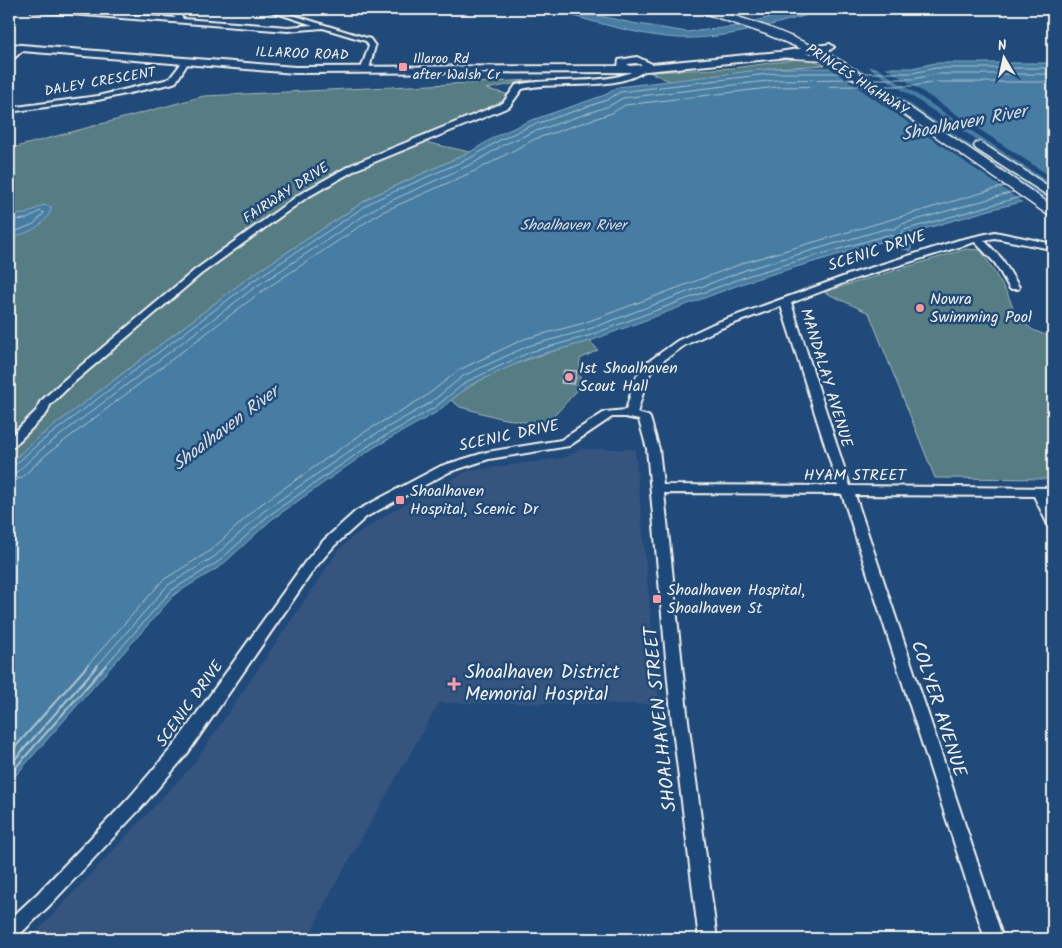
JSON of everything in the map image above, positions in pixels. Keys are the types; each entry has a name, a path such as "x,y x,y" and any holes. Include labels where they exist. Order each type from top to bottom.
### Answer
{"highway":[{"name":"PRINCES HIGHWAY","path":"697,9 791,39 811,48 837,63 1052,211"},
{"name":"PRINCES HIGHWAY","path":"720,9 777,26 827,46 856,63 955,129"},
{"path":"777,54 791,39"},
{"path":"777,54 807,56 837,63"},
{"path":"971,140 1053,195"}],"main road":[{"name":"ILLAROO ROAD","path":"9,47 282,69 365,70 629,68 644,65 757,57 827,46"}],"street":[{"path":"32,9 288,29 324,26"},
{"path":"165,9 178,15 181,21"},
{"path":"267,9 368,40 372,46 365,70"},
{"path":"9,61 22,48"},
{"name":"DALEY CRESCENT","path":"9,110 98,98 167,82 173,80 186,61"},
{"name":"FAIRWAY DRIVE","path":"9,444 43,411 44,404 68,382 198,272 254,229 322,184 397,148 506,105 512,100 516,88 523,85 644,65"},
{"name":"SCENIC DRIVE","path":"9,932 44,899 135,802 181,749 310,565 344,528 377,505 445,469 487,456 556,446 576,438 609,414 631,414 641,379 649,366 703,331 854,276 976,239 995,235 1051,246"},
{"path":"976,239 991,250 1006,270 1014,287"},
{"name":"MANDALAY AVENUE","path":"784,301 842,485 847,491"},
{"name":"SHOALHAVEN STREET","path":"631,414 646,422 657,488 679,713 708,939"},
{"name":"HYAM STREET","path":"657,488 1053,492"},
{"name":"COLYER AVENUE","path":"847,491 994,939"},
{"path":"1038,492 1053,522"}],"shaded area":[{"name":"Shoalhaven District Memorial Hospital","path":"580,449 635,449 659,704 439,703 328,897 308,939 30,939 193,765 338,551 351,538 394,510 468,471 568,457"}],"green space":[{"path":"798,59 812,60 825,65 776,68 672,82 649,72 733,68"},
{"path":"533,80 486,89 507,94 507,102 415,140 470,152 371,197 248,278 35,440 9,464 9,149 204,96"},
{"path":"966,249 981,250 1008,295 1017,318 1033,330 1053,338 1053,437 1049,437 1053,446 1053,479 935,478 869,313 824,292"},
{"path":"590,341 598,350 580,359 580,387 555,415 538,424 500,418 460,407 451,400 483,379 517,363"}],"water":[{"path":"549,9 569,9 632,23 687,32 732,27 802,9 829,9 743,32 708,37 675,38 639,33"},
{"name":"Shoalhaven River","path":"935,63 1053,63 1053,194 903,235 914,242 911,245 911,251 901,248 899,243 888,240 752,280 590,341 531,357 468,386 437,412 373,448 271,520 221,566 175,594 9,783 9,464 35,440 248,278 371,197 470,152 498,135 529,121 605,95 618,87 776,68 912,68"},
{"path":"43,205 52,207 40,225 9,239 9,215 26,214"}],"pier":[{"path":"848,65 1044,198 1024,203 827,66"},
{"path":"853,65 865,65 1053,191 1053,196 1048,198"},
{"path":"882,65 1053,178 1053,185 874,66"}],"building":[{"name":"1st Shoalhaven Scout Hall","path":"564,370 577,371 574,384 561,383"}],"place":[{"name":"Illaroo Rd after Walsh Cr","path":"403,67"},
{"name":"Nowra Swimming Pool","path":"920,308"},
{"name":"1st Shoalhaven Scout Hall","path":"569,377"},
{"name":"Shoalhaven Hospital, Scenic Dr","path":"400,500"},
{"name":"Shoalhaven Hospital, Shoalhaven St","path":"657,599"},
{"name":"Shoalhaven District Memorial Hospital","path":"454,684"}]}
